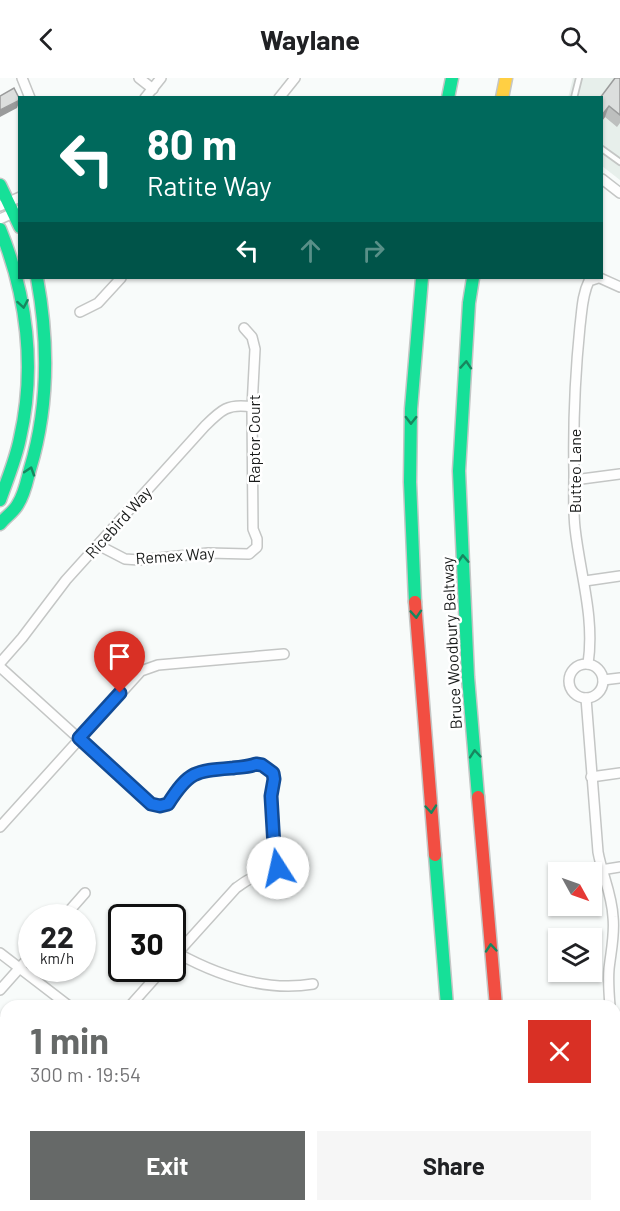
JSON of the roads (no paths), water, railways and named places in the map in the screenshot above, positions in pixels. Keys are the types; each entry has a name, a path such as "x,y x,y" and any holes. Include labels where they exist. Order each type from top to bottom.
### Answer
{"main road":[{"path":"448,96 452,78"},
{"path":"502,96 506,78"},
{"path":"0,185 18,221"},
{"path":"0,229 13,260 19,284 26,323 27,345 27,384 22,431 0,501 1,522"},
{"path":"1,522 17,507 39,439 47,368 45,326 37,279"},
{"name":"Bruce Woodbury Beltway","path":"422,279 411,409 412,564 447,1000"},
{"name":"Bruce Woodbury Beltway","path":"473,279 469,303 459,471 468,676 495,1000"}],"street":[{"path":"22,78 29,96"},
{"path":"139,78 153,89"},
{"path":"147,96 161,78"},
{"path":"281,96 295,78"},
{"path":"603,180 620,193"},
{"path":"0,219 12,206"},
{"path":"80,312 98,303 120,279"},
{"name":"Butteo Lane","path":"588,664 590,632 585,581 574,524 574,421 578,343 584,295 589,281 594,279"},
{"path":"600,279 620,287"},
{"name":"Raptor Court","path":"244,328 252,337 255,349 252,406 253,529 257,547 254,550"},
{"name":"Ricebird Way","path":"0,665 66,580 218,413 230,406 252,406"},
{"path":"574,480 620,474"},
{"name":"Remex Way","path":"98,545 125,559 139,560 208,553 249,554 254,550"},
{"path":"585,581 620,576"},
{"path":"0,826 134,678 150,668 284,654"},
{"path":"588,664 599,669 603,680 598,694 586,698 574,693 569,681 575,668 588,664"},
{"path":"0,665 151,804 160,806 168,804 185,780 194,773 256,764 273,773 271,796 274,846 278,862 274,876 249,879 236,888 186,944"},
{"path":"603,680 620,678"},
{"path":"586,698 591,777 600,862"},
{"path":"591,777 620,773"},
{"path":"611,1000 615,960 613,915 602,870 620,867"},
{"path":"76,904 86,893"},
{"path":"0,953 18,967"},
{"path":"186,961 214,972 262,984 282,987 314,984"},
{"path":"0,990 18,969"},
{"path":"37,982 61,1000"},
{"path":"136,1000 152,982"}],"lane":[{"path":"574,96 579,78"},
{"path":"603,150 620,162"}]}
